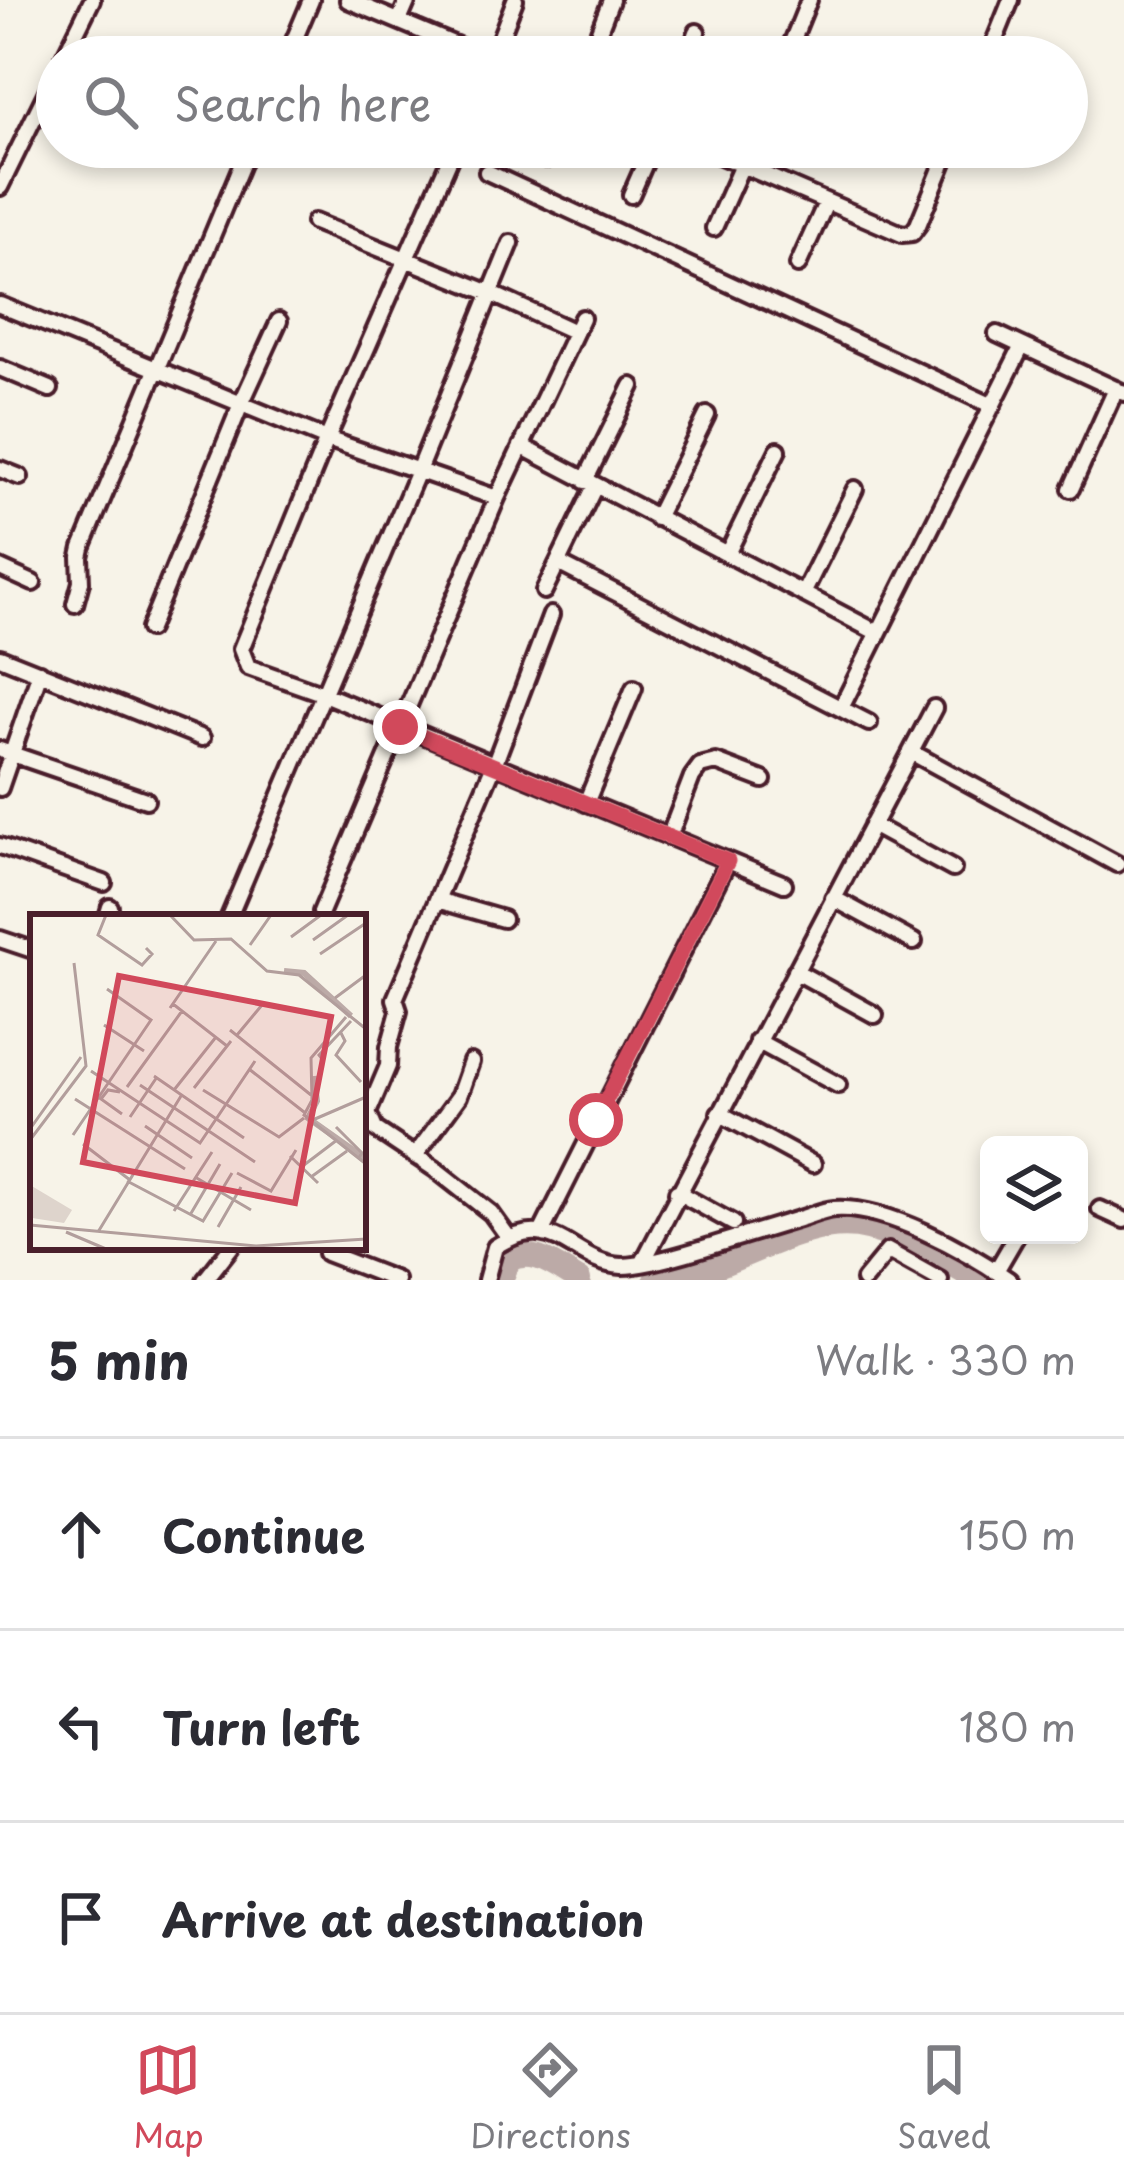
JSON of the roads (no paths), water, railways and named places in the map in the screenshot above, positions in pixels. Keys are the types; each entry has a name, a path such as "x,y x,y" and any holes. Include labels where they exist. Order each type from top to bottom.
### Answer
{"street":[{"path":"74,36 92,0"},
{"path":"296,36 311,0"},
{"path":"348,0 436,36"},
{"path":"399,21 407,0"},
{"path":"499,36 515,0"},
{"path":"597,36 611,0"},
{"path":"794,36 809,0"},
{"path":"997,36 1012,0"},
{"path":"696,36 698,32"},
{"path":"0,188 36,114"},
{"path":"75,604 82,548 240,168"},
{"path":"446,168 327,439 242,649 248,667 784,884"},
{"path":"631,195 643,168"},
{"path":"714,228 742,168"},
{"path":"750,168 902,234 912,233 918,225 941,168"},
{"path":"488,172 993,406"},
{"path":"798,265 826,202"},
{"path":"314,222 578,325 496,498 321,911"},
{"path":"230,914 511,243"},
{"path":"0,305 327,439 496,498"},
{"path":"148,629 279,321"},
{"path":"997,334 1120,391 1071,489"},
{"path":"841,708 1022,346"},
{"path":"0,368 50,388"},
{"path":"544,591 632,386"},
{"path":"656,518 707,415"},
{"path":"521,446 878,633"},
{"path":"727,554 778,450"},
{"path":"0,469 20,477"},
{"path":"803,594 855,489"},
{"path":"558,563 869,724"},
{"path":"0,568 33,583"},
{"path":"509,1238 491,1213 375,1129 368,1113 388,1066 399,1011 395,999 494,765 551,615"},
{"path":"0,657 202,738"},
{"path":"0,788 6,752 40,672"},
{"path":"586,803 634,688"},
{"path":"643,1262 934,708"},
{"path":"6,752 146,800"},
{"path":"911,752 1117,864"},
{"path":"669,837 700,766 716,762 763,780"},
{"path":"872,825 953,869"},
{"path":"0,846 104,883"},
{"path":"541,1233 728,861"},
{"path":"833,898 914,942"},
{"path":"437,900 503,919"},
{"path":"0,939 30,949"},
{"path":"795,971 875,1015"},
{"path":"758,1041 838,1085"},
{"path":"415,1156 459,1096 471,1062"},
{"path":"719,1113 812,1165"},
{"path":"677,1192 734,1223"},
{"path":"485,1280 495,1246 521,1233 541,1233 621,1266 698,1250 832,1209 865,1210 948,1241 1003,1276 1014,1244"},
{"path":"1100,1209 1124,1220"},
{"path":"213,1277 229,1250"},
{"path":"864,1280 888,1251 940,1280"},
{"path":"326,1253 396,1280"}],"waterway":[{"path":"655,1280 709,1269 807,1232 848,1226 896,1238 977,1280"},
{"path":"501,1280 509,1260 527,1256 545,1260 579,1280"}]}
